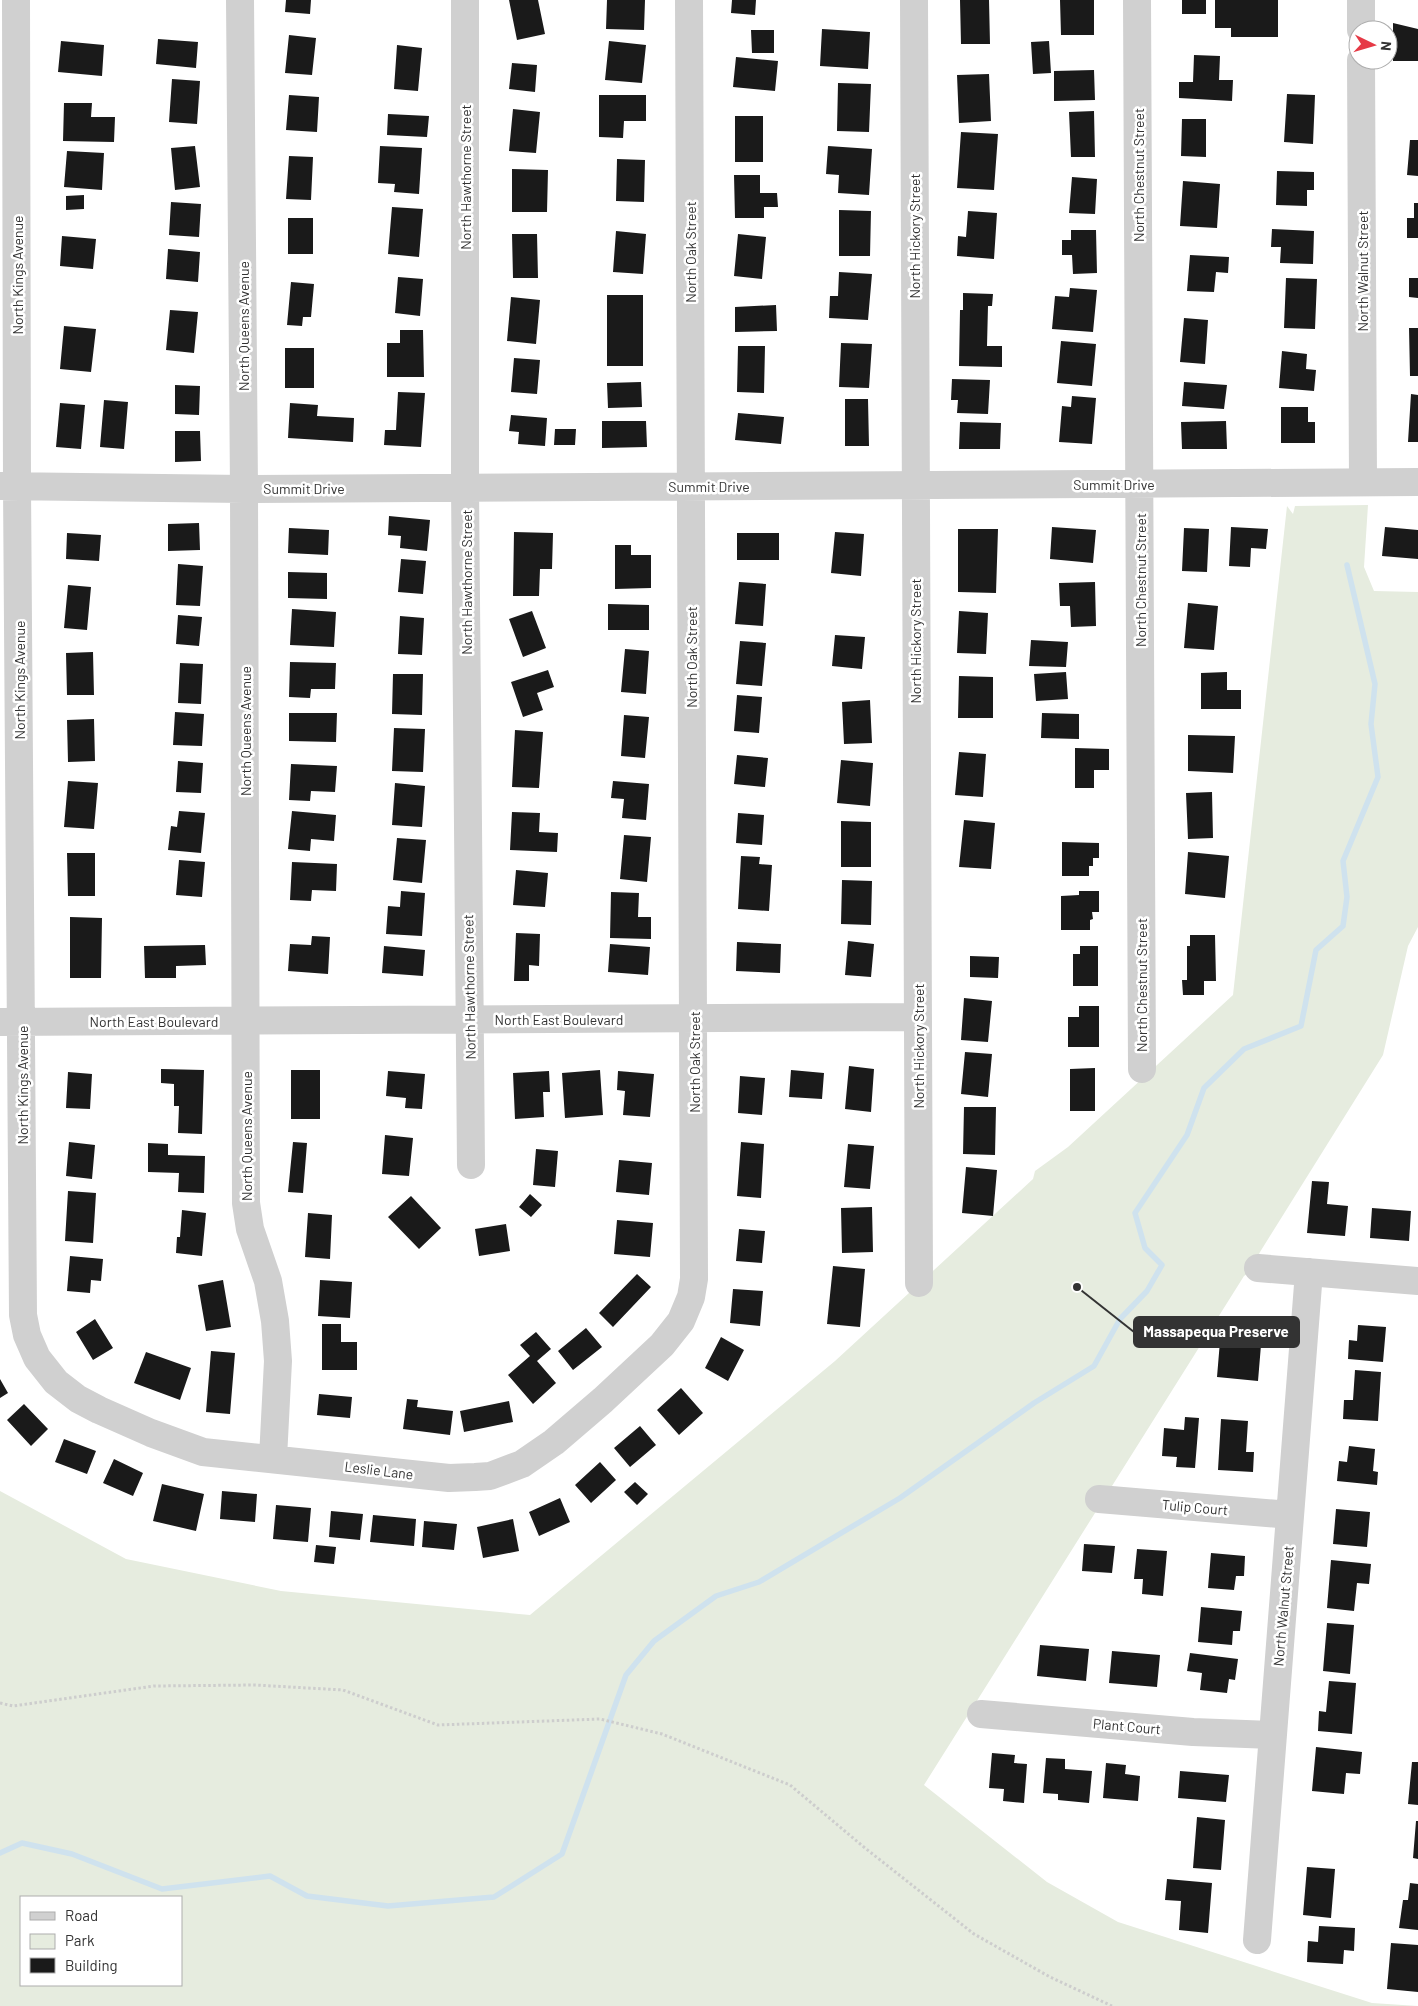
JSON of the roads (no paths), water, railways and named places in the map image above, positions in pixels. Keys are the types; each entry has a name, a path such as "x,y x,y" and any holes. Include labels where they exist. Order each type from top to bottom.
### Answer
{"street":[{"name":"North Kings Avenue","path":"16,0 8,486 11,1022 23,1315 28,1336 37,1358"},
{"name":"North Queens Avenue","path":"240,0 244,489 246,1203 250,1228 268,1281 275,1321 278,1361 273,1458"},
{"name":"North Hawthorne Street","path":"465,0 465,487 471,1165"},
{"name":"North Oak Street","path":"685,1312 691,1297 694,1280 689,0"},
{"name":"North Hickory Street","path":"914,0 919,1283"},
{"name":"North Chestnut Street","path":"1137,0 1142,1069"},
{"path":"1361,0 1361,20"},
{"name":"North Walnut Street","path":"1361,70 1362,482"},
{"name":"Summit Drive","path":"8,486 244,489 1418,482"},
{"name":"North East Boulevard","path":"11,1022 918,1017"},
{"path":"1258,1268 1418,1281"},
{"name":"North Walnut Street","path":"1257,1940 1309,1272"},
{"name":"Leslie Lane","path":"37,1358 56,1382 78,1399 150,1434 203,1452 448,1478 490,1476 522,1464 561,1436 662,1345 681,1321 685,1312"},
{"name":"Tulip Court","path":"1099,1499 1290,1515"},
{"name":"Plant Court","path":"981,1714 1193,1732 1273,1735"}],"waterway":[{"path":"0,1853 22,1843 72,1854 162,1889 270,1876 307,1896 388,1906 494,1897 562,1854 626,1675 654,1641 716,1596 759,1582 900,1498 1034,1403 1094,1366 1120,1319 1147,1291 1162,1265 1145,1248 1135,1213 1187,1135 1204,1088 1244,1049 1301,1026 1316,950 1343,926 1347,897 1343,861 1378,777 1371,724 1375,684 1347,565"}],"place":[{"name":"Massapequa Preserve","path":"1077,1287"}]}
